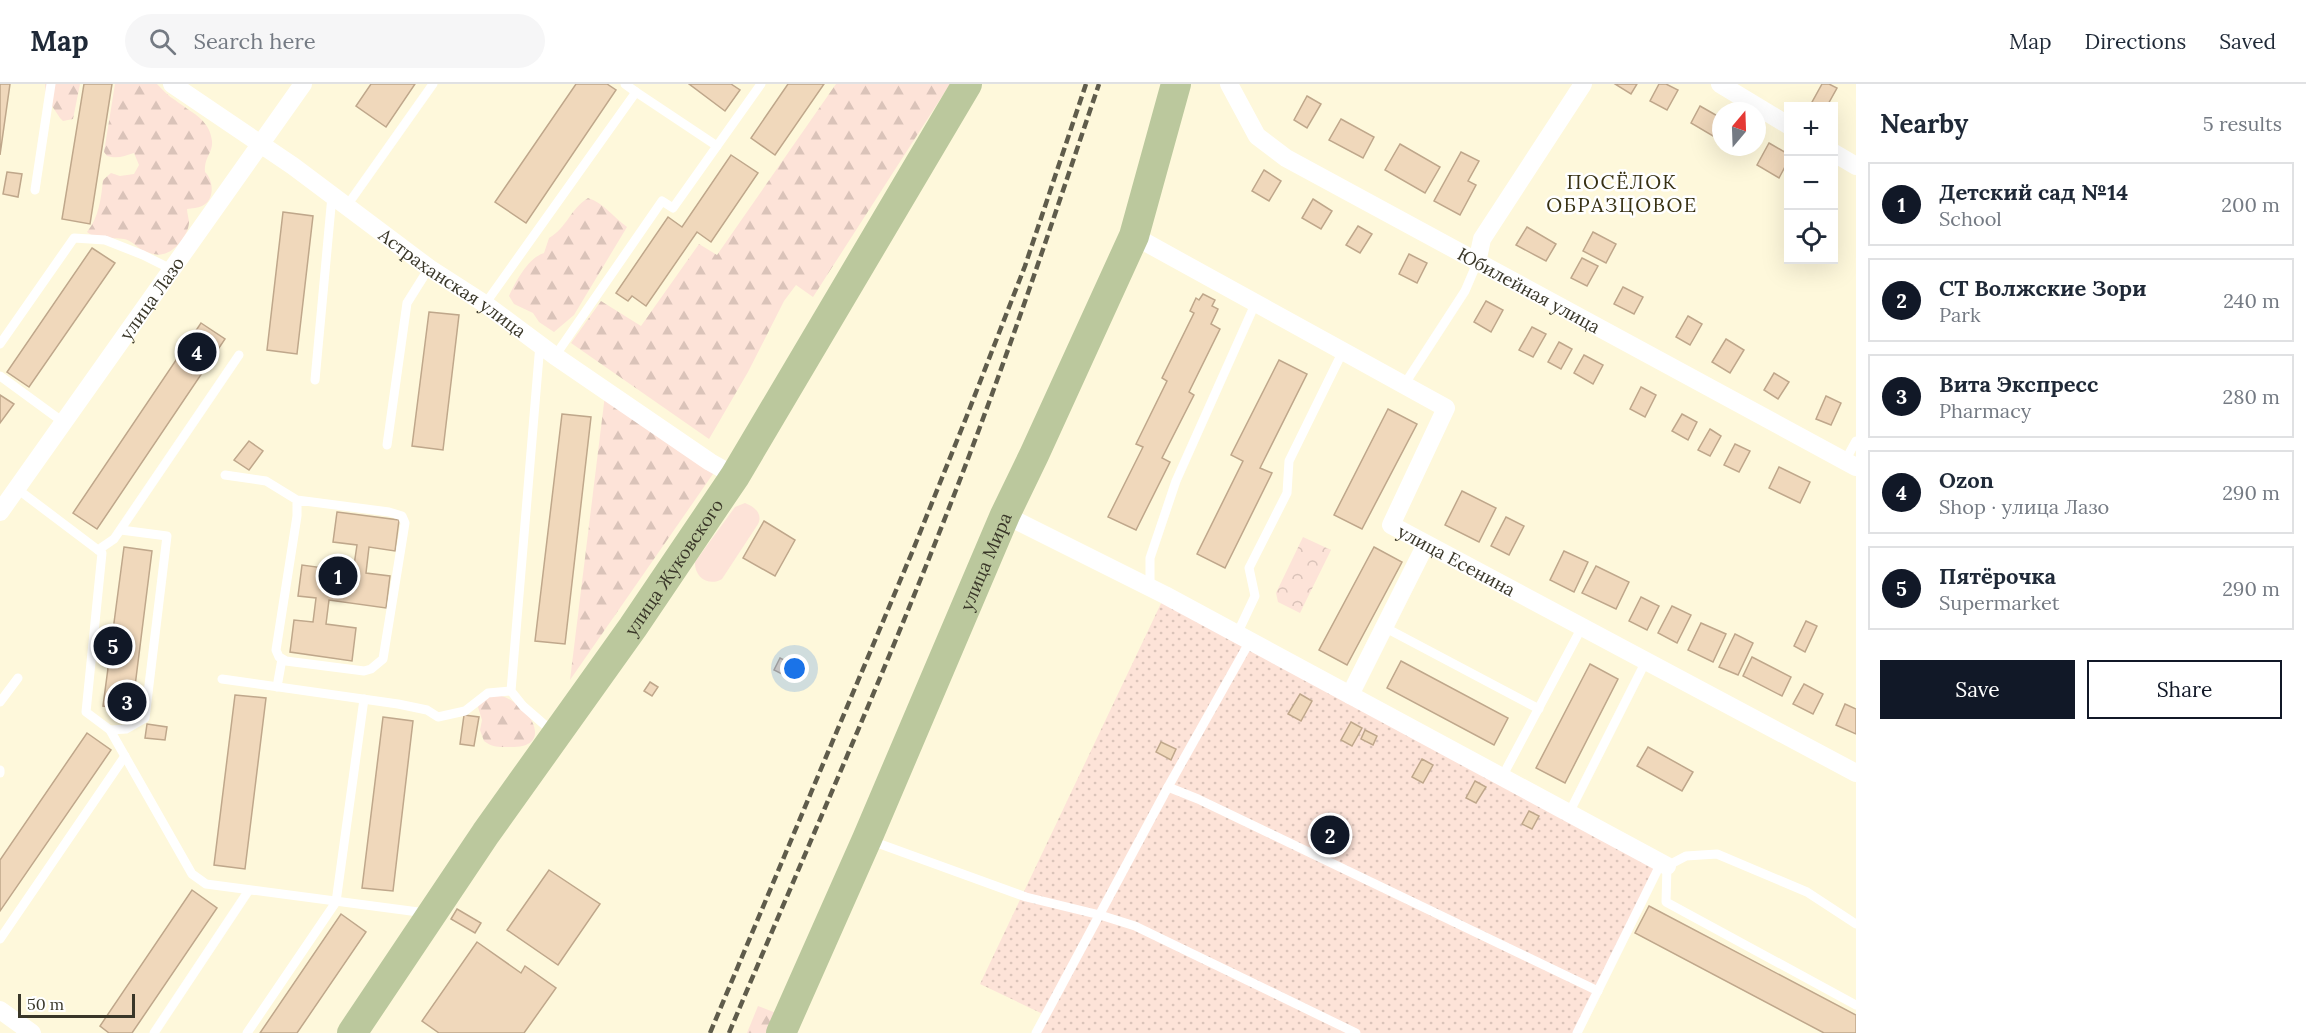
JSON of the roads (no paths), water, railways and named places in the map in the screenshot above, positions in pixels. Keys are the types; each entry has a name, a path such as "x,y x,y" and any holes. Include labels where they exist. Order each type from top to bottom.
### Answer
{"main road":[{"name":"улица Жуковского","path":"352,1033 486,833 633,627 735,476 967,84"},
{"name":"улица Мира","path":"781,1033 867,839 1005,515 1134,236 1176,84"}],"street":[{"name":"Астраханская улица","path":"172,84 192,93 429,268 484,304 555,356 700,455 735,476"},
{"name":"улица Лазо","path":"0,512 303,84"},
{"name":"Юбилейная улица","path":"1229,84 1257,136 1286,158 1850,464"},
{"path":"1476,263 1482,239 1584,84"},
{"path":"1720,84 1784,123"},
{"path":"1838,156 1856,166"},
{"name":"улица Есенина","path":"1134,236 1446,408 1391,525 1856,773"},
{"path":"1005,515 1150,588 1664,864"},
{"path":"1350,695 1426,544"},
{"path":"0,1010 32,1033"}],"lane":[{"path":"35,190 51,84"},
{"path":"315,380 339,202 433,84"},
{"path":"625,84 717,146"},
{"path":"555,356 662,201 673,208 757,85"},
{"path":"484,304 636,92"},
{"path":"0,344 74,238 105,240 173,270"},
{"path":"1404,385 1465,291 1476,263"},
{"path":"387,445 407,303 429,268"},
{"path":"1150,588 1150,558 1176,481 1256,303"},
{"path":"540,344 511,691 523,706 555,734"},
{"path":"1036,1033 1168,787 1243,638 1255,596 1249,568 1287,493 1289,461 1343,351"},
{"path":"98,550 114,539 121,530 238,355"},
{"path":"0,376 63,422"},
{"path":"1850,464 1856,441"},
{"path":"225,475 266,482 297,500 389,512 402,516 405,523 383,659 378,665 364,671 282,659"},
{"path":"16,488 102,553 86,712 110,730 192,874 206,884 433,915"},
{"path":"277,687 282,659 276,650 296,525 297,500"},
{"path":"110,730 126,729 145,718 167,536 121,530"},
{"path":"1384,627 1539,709"},
{"path":"1502,777 1582,627"},
{"path":"1569,813 1646,661"},
{"path":"0,702 18,678"},
{"path":"222,680 364,699 427,710 438,717 465,711 488,693 511,691"},
{"path":"247,1033 336,902 364,699"},
{"path":"0,939 125,756"},
{"path":"1168,787 1198,799 1598,991"},
{"path":"867,839 1026,897 1135,926 1356,1033"},
{"path":"1577,1033 1664,864 1686,856 1717,854 1807,892 1856,924"},
{"path":"1664,864 1666,902 1856,1005"},
{"path":"154,1033 249,890"}],"railway":[{"path":"710,1033 966,418 1025,266 1086,84"},
{"path":"729,1033 873,695 956,490 1012,339 1099,84"}],"place":[{"name":"Ozon","path":"197,352"},
{"name":"Детский сад №14","path":"338,576"},
{"name":"Пятёрочка","path":"113,646"},
{"name":"Вита Экспресс","path":"127,702"},
{"name":"СТ Волжские Зори","path":"1330,835"}],"district":[{"name":"ПОСЁЛОК ОБРАЗЦОВОЕ","path":"1622,192"}]}
